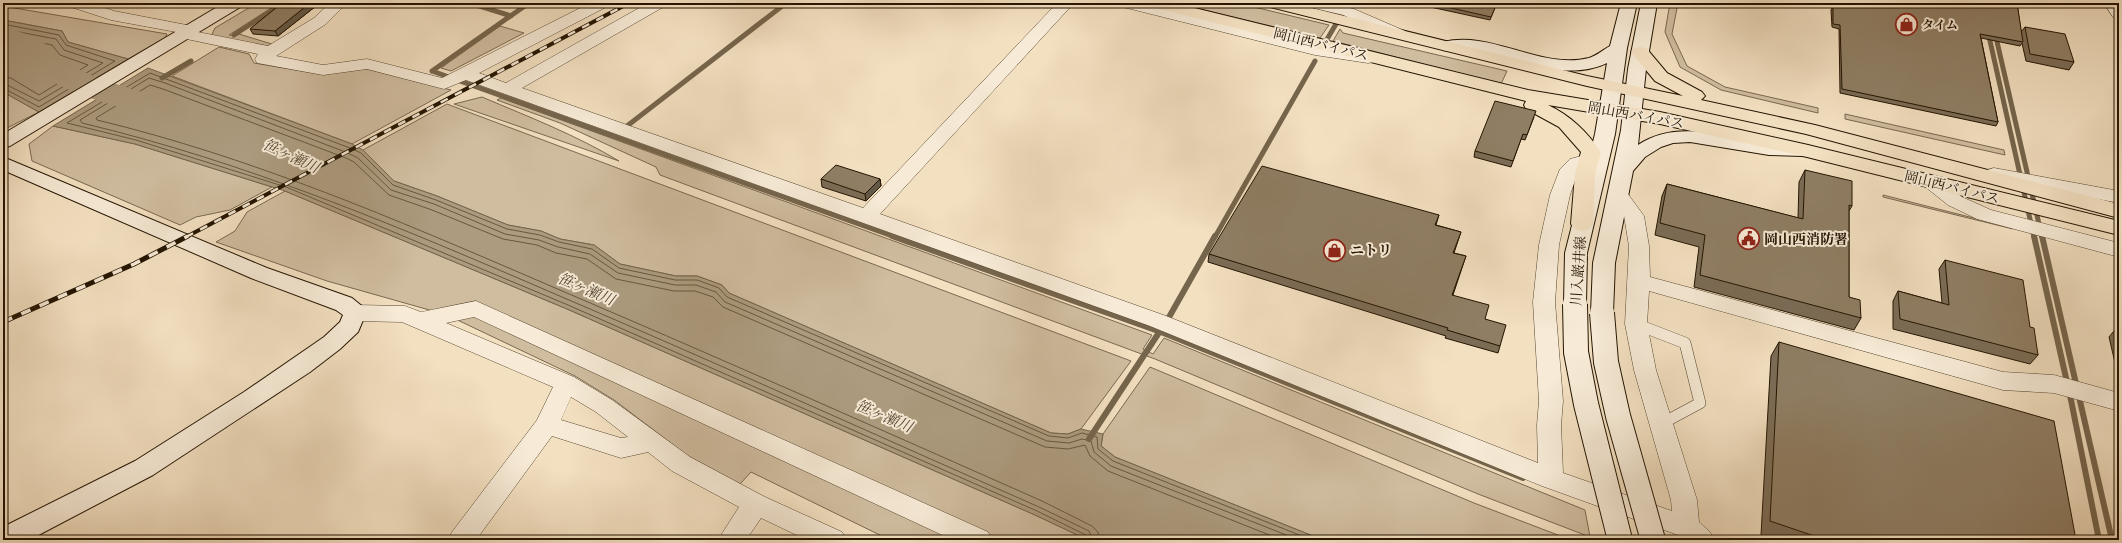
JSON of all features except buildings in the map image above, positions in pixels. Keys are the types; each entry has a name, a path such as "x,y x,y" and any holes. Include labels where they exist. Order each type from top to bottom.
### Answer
{"highway":[{"name":"岡山西バイパス","path":"1154,3 1528,96 1632,114 1808,150 2000,199 2059,198 2119,211"},
{"name":"岡山西バイパス","path":"1272,3 1612,86 1808,129 1952,166"},
{"path":"1640,52 1661,77 1690,94 1771,115 1808,129"},
{"path":"1433,72 1466,85 1523,101 1549,111 1569,124 1590,156 1586,174 1582,224"},
{"name":"岡山西バイパス","path":"1997,176 2059,198 2119,228"}],"main road":[{"path":"7,139 236,3"},
{"name":"川入巌井線","path":"1620,540 1586,404 1576,352 1574,304 1576,253 1605,134 1618,48 1629,3"},
{"name":"川入巌井線","path":"1649,3 1640,52 1632,114 1604,263 1602,313 1606,362 1618,416 1653,540"},
{"path":"1449,46 1472,45 1548,62 1574,64 1594,62 1604,58 1618,48"},
{"path":"1590,156 1598,122 1609,110"},
{"path":"1622,171 1632,157 1642,149 1652,143 1675,137 1708,138 1769,149 1808,150"},
{"path":"3,163 259,273 344,304 355,313 350,326 332,343 302,366 253,399 144,468 3,540"}],"street":[{"path":"74,3 183,34 272,52"},
{"path":"339,3 320,22 263,59 323,70 367,64 444,84 602,3"},
{"path":"506,90 659,3"},
{"path":"867,216 1066,3"},
{"path":"1125,3 1315,50 1392,61"},
{"path":"1311,3 1348,12 1399,34"},
{"path":"2112,3 2119,14"},
{"path":"458,77 506,90 867,216 1158,321 1551,479 1694,533"},
{"path":"1551,479 1549,425 1551,401 1544,302 1549,245 1560,194 1569,169 1590,156"},
{"path":"1952,166 1997,176"},
{"path":"1930,181 1942,193 1968,209 2054,234 2119,250"},
{"path":"1618,194 1634,216 1639,246 1639,281 1636,324 1645,370 1694,533"},
{"path":"2059,198 2119,197"},
{"path":"1639,281 2004,381 2054,384 2119,402"},
{"path":"420,320 476,309 978,540"},
{"path":"355,313 405,314 566,383 604,406 681,464 756,504 833,540"},
{"path":"461,540 547,425 566,383"},
{"path":"547,425 620,448 653,442"},
{"path":"731,540 756,504"}],"lane":[{"path":"1636,324 1686,343 1700,403 1661,424"}],"shaded area":[{"path":"257,3 279,3 229,35 235,36 239,34 275,45 272,47 211,36 215,28"},
{"path":"1175,3 1246,3 1252,4 1250,6 1329,25 1320,38"},
{"path":"1670,3 1678,3 1672,34 1687,66 1725,87 1818,108 1818,113 1721,90 1680,67 1665,32"},
{"path":"3,6 167,34 165,38 128,59 68,42 62,31 3,20"},
{"path":"500,26 524,33 451,71 441,68"},
{"path":"1340,29 1343,33 1507,71 1501,84 1333,41"},
{"path":"219,47 249,54 254,63 320,74 363,68 451,90 352,144 172,76"},
{"path":"3,87 5,93 39,112 3,130"},
{"path":"482,97 535,119 619,161 454,104"},
{"path":"501,98 1152,335 1143,349 1153,354 1164,338 1585,510 1590,537 1478,494 1155,359 660,175 656,167 560,123 497,100"},
{"path":"447,104 1131,361 1081,429 1068,434 1051,433 729,293 722,285 697,276 676,276 620,264 594,245 560,239 541,231 508,225 437,196 394,181 363,150"},
{"path":"1845,114 2004,150 2005,155 1845,119"},
{"path":"53,126 135,144 272,187 230,210 196,217 180,225 32,161 29,144"},
{"path":"285,191 567,309 1035,515 1088,540 890,540 751,472 740,484 688,456 614,400 575,376 447,315 327,281 216,242 235,231 247,212"},
{"path":"1883,195 2013,228 2013,229 1883,197"},
{"path":"1150,367 1474,503 1571,540 1323,540 1115,457 1101,446 1103,434"}],"water":[{"path":"3,20 62,31 68,42 128,59 39,112 5,93 3,87"},
{"path":"148,68 352,144 363,150 394,181 437,196 508,225 541,231 560,239 594,245 620,264 676,276 697,276 722,285 729,293 1051,433 1068,434 1081,429 1103,434 1101,446 1115,457 1323,540 1088,540 1035,515 567,309 285,191 135,144 53,126"}],"waterway":[{"path":"234,35 283,3"},
{"path":"470,3 511,16"},
{"path":"511,16 529,3"},
{"path":"627,126 786,3"},
{"path":"511,16 432,71 895,237"},
{"path":"1326,41 1336,24"},
{"path":"1988,32 2034,237"},
{"path":"1995,33 2042,237"},
{"name":"笹ヶ瀬川","path":"3,35 29,45 55,70 86,85 159,108"},
{"path":"162,78 191,61"},
{"path":"1215,237 1315,61"},
{"path":"892,236 1160,332"},
{"path":"1168,319 1215,236"},
{"path":"2034,236 2071,400 2099,540"},
{"path":"2042,236 2112,540"},
{"path":"1160,332 1162,328"},
{"path":"1089,439 1160,332"},
{"path":"1160,332 1523,478"}],"railway":[{"path":"186,237 629,3"},
{"path":"3,322 134,264 188,236"}],"place":[{"name":"タイム","path":"1906,25"},
{"name":"岡山西消防署","path":"1748,239"},
{"name":"ニトリ","path":"1335,250"}]}
